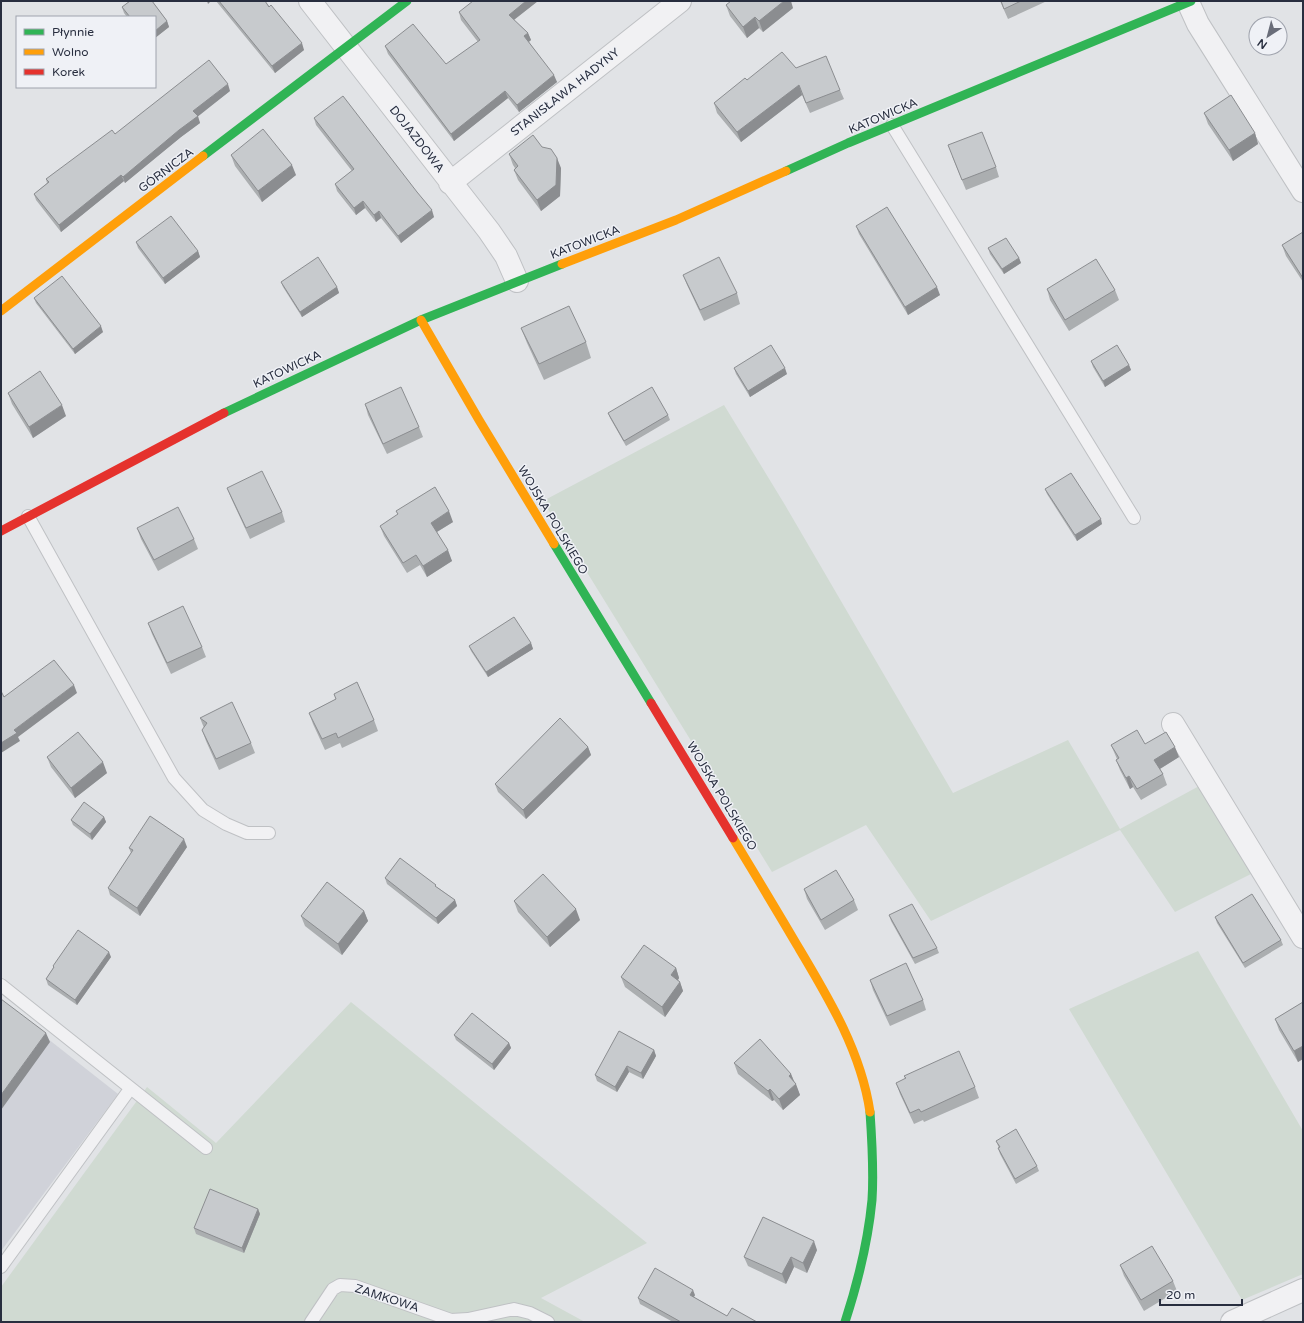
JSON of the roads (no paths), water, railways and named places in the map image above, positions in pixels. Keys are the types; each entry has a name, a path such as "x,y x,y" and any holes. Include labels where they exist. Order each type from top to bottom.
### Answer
{"street":[{"name":"DOJAZDOWA","path":"310,1 450,183 489,231 506,256 517,281"},
{"name":"GÓRNICZA","path":"1,311 407,1"},
{"name":"STANISŁAWA HADYNY","path":"450,183 680,1"},
{"name":"KATOWICKA","path":"1,531 250,400 421,320 517,281 676,220 892,125 1189,2"},
{"path":"1189,2 1198,24 1303,191"},
{"name":"WOJSKA POLSKIEGO","path":"421,320 479,420 824,990 848,1038 865,1085 870,1111 873,1161 872,1199 868,1234 857,1286 845,1322"},
{"path":"1173,724 1303,937"},
{"path":"1232,1322 1303,1290"}],"lane":[{"path":"892,125 1134,518"},
{"path":"28,516 174,778 203,810 226,824 247,833 268,833"},
{"path":"1,985 206,1148"},
{"path":"1,1267 130,1089"},
{"name":"ZAMKOWA","path":"311,1322 333,1289 340,1285 355,1286 451,1320 468,1319 514,1309 530,1313 548,1322"}]}
